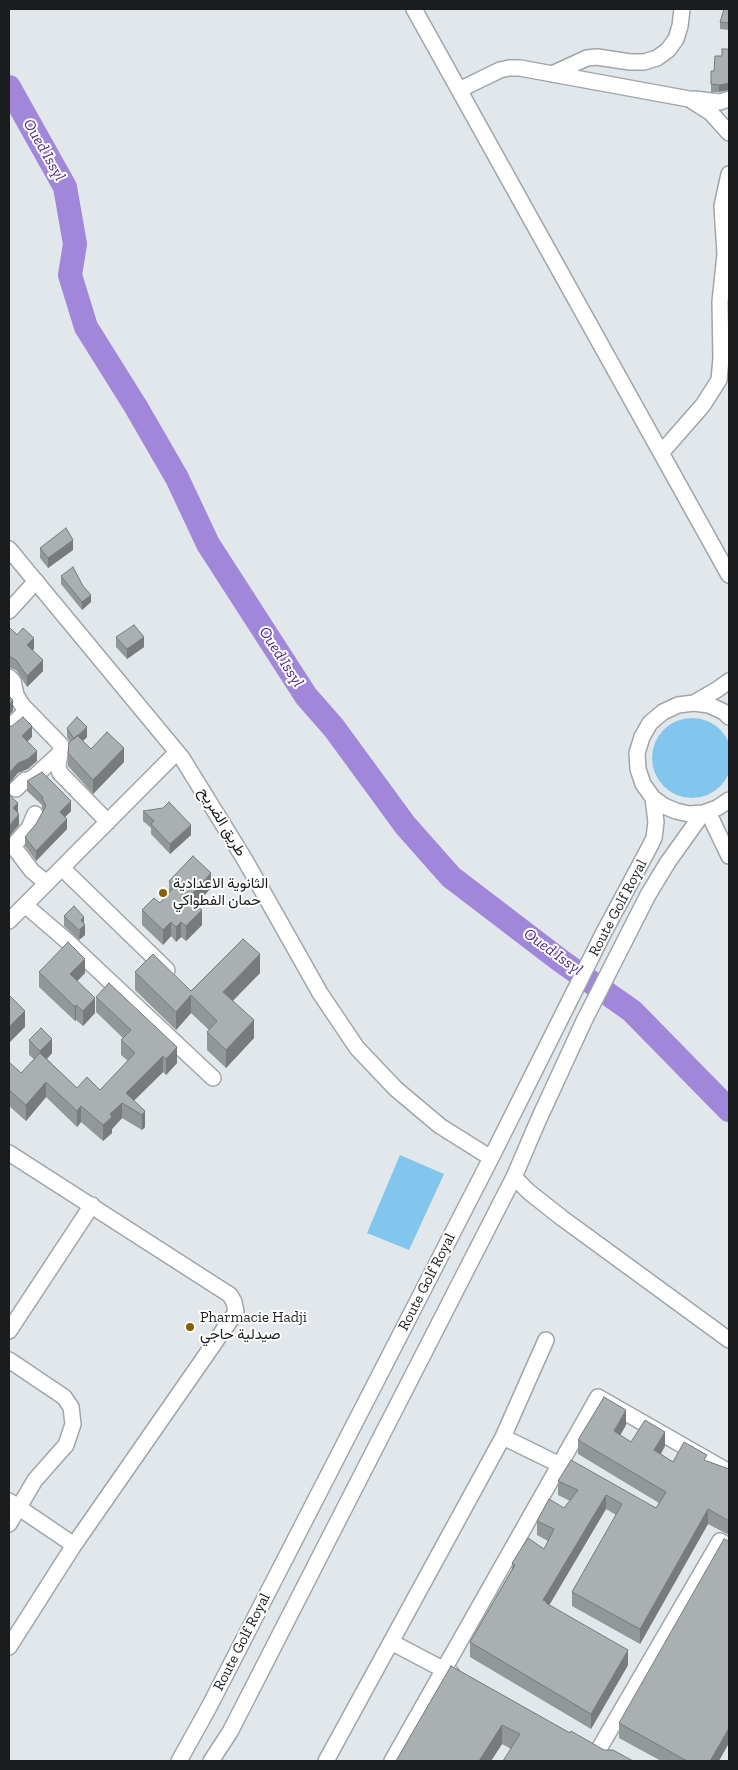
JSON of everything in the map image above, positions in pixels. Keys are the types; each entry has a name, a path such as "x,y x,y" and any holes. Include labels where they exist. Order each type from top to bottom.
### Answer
{"street":[{"path":"414,9 729,575"},
{"path":"552,74 587,58 597,57 630,62 644,62 657,58 668,50 676,39 682,9"},
{"path":"459,90 491,74 509,68 520,68 689,99 720,102 729,100"},
{"path":"689,99 711,112 729,133"},
{"path":"661,453 703,405 719,380 721,358 720,302 725,254 722,206 729,174"},
{"name":"طريق الضريح","path":"9,549 178,752 223,822 320,993 357,1048 396,1089 440,1126 492,1158"},
{"path":"9,611 36,581"},
{"path":"9,677 13,681 16,695 22,705 61,745 58,767 60,773 108,822"},
{"path":"694,703 729,681"},
{"path":"729,717 724,712 710,705 694,703 678,705 663,712 650,723 642,737 638,753 638,769 643,784 653,798 664,806 676,812 689,814 717,808 729,800"},
{"path":"9,728 27,710"},
{"path":"9,921 178,752"},
{"path":"16,789 60,753"},
{"name":"Route Golf Royal","path":"179,1761 214,1698 492,1158 603,934 654,838 656,822 653,798"},
{"path":"705,812 729,856"},
{"name":"Route Golf Royal","path":"211,1761 230,1732 514,1178 584,1021 658,876 705,812"},
{"path":"35,814 29,828 13,846 27,865 47,884"},
{"path":"62,868 179,982"},
{"path":"25,905 88,960 213,1078"},
{"path":"9,1153 230,1295 236,1312 74,1545 9,1647"},
{"path":"514,1178 562,1218 729,1340"},
{"path":"9,1331 92,1205"},
{"path":"326,1761 503,1437 546,1340"},
{"path":"9,1360 64,1397 71,1407 73,1424 66,1445 14,1505 9,1524"},
{"path":"392,1761 598,1397 729,1472"},
{"path":"503,1437 560,1465"},
{"path":"14,1505 74,1545"},
{"path":"609,1761 592,1751 720,1541 729,1546"},
{"path":"391,1642 461,1679"}],"shaded area":[{"path":"692,718 707,721 720,730 729,743 732,758 729,773 720,786 707,795 692,798 677,795 664,786 655,773 652,758 655,743 664,730 677,721"},
{"path":"400,1155 444,1174 409,1250 367,1233"}],"building":[{"path":"724,9 729,9 729,23 720,22"},
{"path":"722,49 729,49 729,83 711,84 711,71 714,71 715,56 722,56"},
{"path":"66,528 73,540 48,558 40,548"},
{"path":"73,567 83,586 91,595 82,602 61,576"},
{"path":"134,625 144,637 127,649 116,637"},
{"path":"9,627 17,635 23,628 34,638 27,645 43,660 27,676 16,660 9,657"},
{"path":"9,696 13,700 9,705"},
{"path":"23,717 32,726 22,736 37,751 28,759 18,763 9,773 9,726 12,726"},
{"path":"77,717 87,727 74,739 67,728"},
{"path":"107,732 124,748 93,780 68,753 69,743 77,735 91,749"},
{"path":"42,772 71,801 60,812 67,819 36,851 25,837 36,824 46,806 43,797 27,781"},
{"path":"9,795 18,803 13,808 19,814 9,826"},
{"path":"169,802 191,825 170,844 151,824 154,821 143,811 163,808"},
{"path":"193,856 211,873 191,895 198,902 196,905 202,910 186,926 181,922 176,927 171,922 163,930 142,910 154,898 160,903 175,886 169,881"},
{"path":"74,906 84,917 81,920 85,925 79,930 64,916"},
{"path":"243,939 260,954 223,992 254,1020 226,1050 207,1032 217,1021 191,995 176,1012 135,972 153,954 191,991"},
{"path":"68,942 85,959 70,974 95,998 83,1011 76,1005 75,1007 39,972"},
{"path":"109,983 177,1047 166,1059 163,1056 126,1093 145,1111 142,1115 122,1103 110,1114 112,1117 103,1125 81,1106 77,1111 46,1082 26,1105 9,1090 9,1062 21,1073 40,1053 77,1088 87,1077 100,1090 135,1053 121,1040 131,1030 96,997"},
{"path":"9,995 25,1011 9,1027"},
{"path":"41,1028 52,1039 40,1051 29,1040"},
{"path":"604,1397 626,1410 614,1431 631,1442 645,1420 665,1432 654,1450 673,1462 684,1442 707,1455 704,1460 729,1469 729,1521 708,1509 640,1629 572,1592 622,1504 606,1495 543,1600 628,1650 591,1714 470,1642 515,1565 512,1563 528,1538 544,1549 554,1529 537,1521 549,1499 564,1508 578,1490 558,1481 571,1460 656,1508 666,1492 578,1440"},
{"path":"724,1539 729,1541 729,1728 710,1761 687,1761 619,1723"},
{"path":"451,1666 570,1733 571,1731 604,1750 613,1750 633,1761 503,1761 520,1734 502,1725 479,1761 396,1761"}],"waterway":[{"name":"Oued Issyl","path":"9,87 65,187 75,244 70,275 86,327 136,407 177,478 208,544 306,696 334,728 405,825 451,877 561,961 632,1011 729,1110"}],"place":[{"name":"الثانوية الاعدادية حمان الفطواكي","path":"163,893"},
{"name":"Pharmacie Hadji صيدلية حاجي","path":"190,1327"}]}
